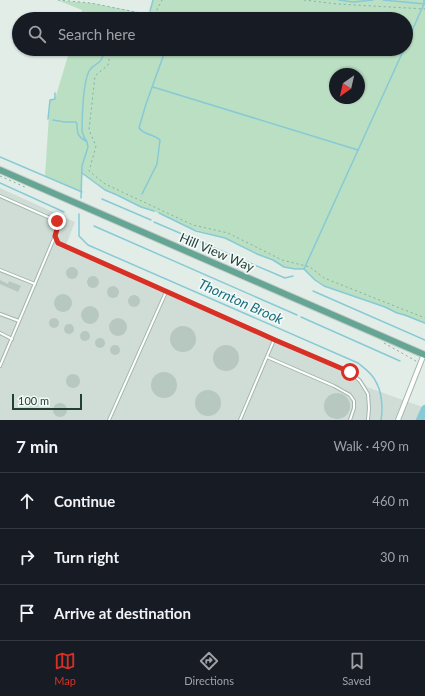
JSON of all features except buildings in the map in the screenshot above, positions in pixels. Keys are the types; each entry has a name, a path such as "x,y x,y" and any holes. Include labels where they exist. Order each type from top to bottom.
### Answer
{"main road":[{"name":"Hill View Way","path":"0,170 424,354"}],"street":[{"path":"398,420 424,354"}],"lane":[{"path":"0,196 57,221 58,226 0,366"},
{"path":"55,236 58,243 350,372 360,381 368,394 368,420"},
{"path":"0,270 35,284"},
{"path":"109,420 166,292"},
{"path":"0,314 19,321"},
{"path":"0,333 12,339"},
{"path":"240,420 275,340"},
{"path":"267,357 334,386 350,395 354,401 354,408 350,420"}],"path":[{"path":"58,0 91,2 136,12"},
{"path":"156,12 162,0"},
{"path":"304,0 337,4 425,9"},
{"path":"110,56 108,65 96,76 89,130 96,146 89,172 106,184 193,225 228,233 282,260 308,267 324,278 425,318"}],"shaded area":[{"path":"0,188 75,222 66,245 349,370 361,378 367,387 425,408 425,420 0,420"}],"green space":[{"path":"57,0 91,3 138,12 82,12 82,10"},
{"path":"153,0 425,0 425,324 385,307 324,286 315,280 304,269 284,267 273,260 257,254 225,238 189,228 159,213 141,207 105,190 82,173 82,192 45,176 50,100 55,99 68,56 413,56 413,12 150,12"}],"waterway":[{"name":"Thornton Brook","path":"150,11 153,0"},
{"name":"Thornton Brook","path":"339,0 353,2 373,0"},
{"name":"Thornton Brook","path":"383,0 425,4"},
{"path":"413,28 424,4 424,0"},
{"name":"Thornton Brook","path":"81,198 82,166 88,147 82,131 85,83 89,71 100,61 102,56"},
{"path":"142,194 157,164 160,140 139,128 163,56"},
{"path":"159,213 196,231 225,238 257,254 273,260 284,267 304,269 401,56"},
{"path":"153,87 358,150"},
{"path":"48,119 50,100 55,99 55,93"},
{"path":"53,120 76,122 78,134 86,141"},
{"path":"0,157 82,192"},
{"path":"82,173 105,190 141,207 154,211"},
{"path":"0,183 64,212"},
{"path":"102,199 151,220"},
{"name":"Thornton Brook","path":"79,214 79,236 88,245 358,363 371,374 378,386 382,401 381,420"},
{"path":"154,222 285,278 293,276"},
{"path":"94,226 297,315"},
{"path":"304,269 315,280 324,286 385,307 425,323"},
{"path":"313,291 425,340"},
{"path":"301,317 400,361"},
{"path":"420,420 425,409"}],"route":[{"path":"57,221 58,226 55,236 58,243 350,372"}]}
